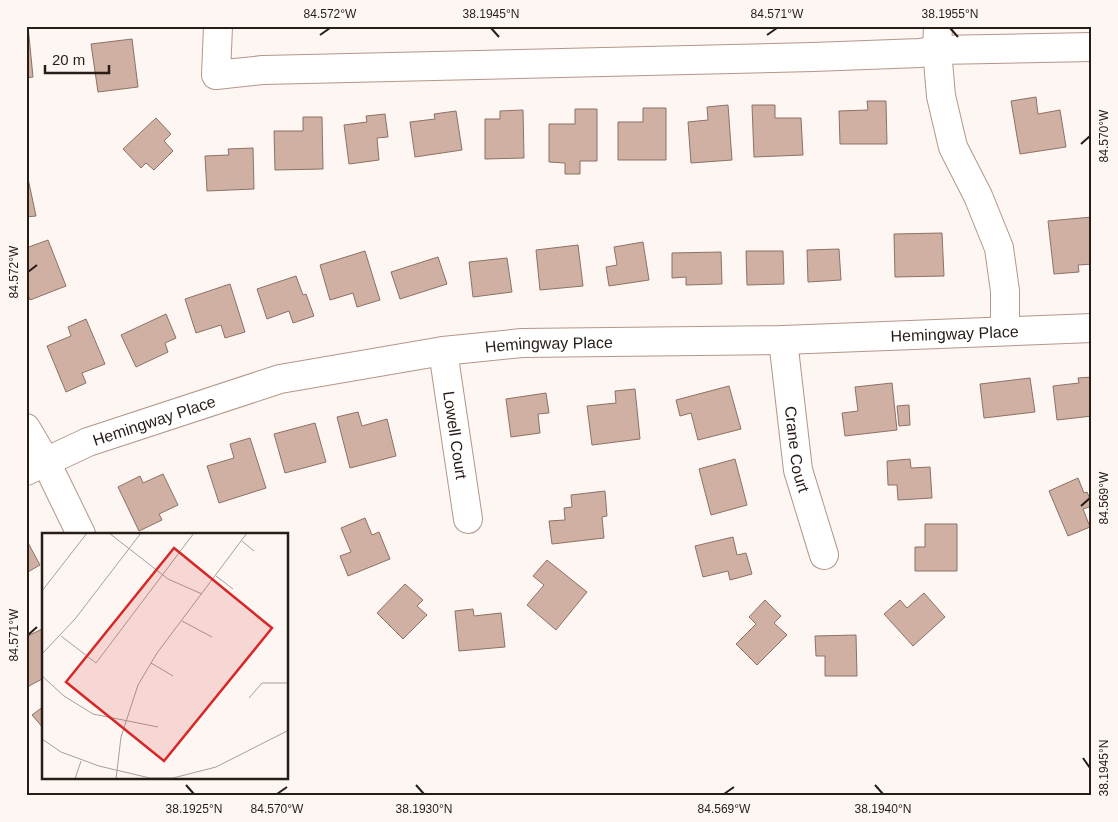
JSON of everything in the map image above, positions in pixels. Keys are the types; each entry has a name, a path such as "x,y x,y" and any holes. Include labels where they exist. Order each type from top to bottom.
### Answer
{"street":[{"path":"218,26 216,75 263,70 920,53 938,38 1092,47"},
{"path":"938,38 941,96 954,147 978,196 999,248 1005,291 1005,330"},
{"name":"Hemingway Place","path":"36,467 88,442 280,379 443,351 522,343 783,340 1092,328"},
{"name":"Crane Court","path":"783,340 798,470 824,555"},
{"name":"Lowell Court","path":"443,351 468,519"},
{"path":"26,428 36,467 80,533"}],"building":[{"path":"28,26 33,77 26,78 26,27"},
{"path":"132,39 138,87 98,92 91,44"},
{"path":"1036,97 1038,114 1060,110 1066,147 1020,154 1011,101"},
{"path":"867,101 886,101 887,144 840,144 839,111 868,110"},
{"path":"728,105 732,160 691,163 688,122 708,120 707,107"},
{"path":"752,105 775,105 775,118 801,118 803,155 754,157"},
{"path":"643,108 666,108 666,160 618,160 618,122 643,122"},
{"path":"575,109 597,109 597,161 580,161 580,174 565,174 565,163 549,162 549,124 575,124"},
{"path":"523,110 524,158 485,159 485,119 500,119 500,111"},
{"path":"456,111 462,150 415,157 410,122 435,119 434,114"},
{"path":"385,114 388,137 377,138 379,160 349,164 344,125 367,122 366,116"},
{"path":"303,117 322,117 323,169 275,170 274,131 303,131"},
{"path":"156,118 171,134 164,141 173,151 154,170 146,163 141,168 123,149"},
{"path":"253,148 254,189 207,191 205,156 229,155 228,149"},
{"path":"26,169 36,216 26,217"},
{"path":"1092,217 1092,264 1078,265 1079,272 1054,274 1048,221"},
{"path":"942,233 944,276 895,277 894,234"},
{"path":"48,240 66,286 30,300 26,290 26,248"},
{"path":"643,242 649,280 609,286 606,267 617,265 614,247"},
{"path":"578,245 583,286 540,290 536,250"},
{"path":"839,249 841,280 808,282 807,250"},
{"path":"365,251 380,300 357,307 353,293 330,300 320,265"},
{"path":"746,251 783,251 784,284 747,285"},
{"path":"721,252 722,284 686,285 686,277 672,278 672,253"},
{"path":"438,257 447,284 400,299 391,272"},
{"path":"507,258 512,292 473,297 469,262"},
{"path":"296,276 303,295 306,294 314,316 293,323 289,311 267,319 257,289"},
{"path":"230,284 245,332 225,338 221,325 196,333 185,299"},
{"path":"166,314 176,338 165,343 168,352 136,367 121,335"},
{"path":"86,319 105,364 82,373 86,383 66,392 47,346 71,336 68,327"},
{"path":"1092,377 1092,416 1057,420 1053,386 1079,383 1078,378"},
{"path":"1030,378 1035,412 984,418 980,384"},
{"path":"892,383 897,430 845,436 842,413 858,411 855,387"},
{"path":"729,386 741,429 698,440 691,413 680,416 676,400"},
{"path":"635,389 640,439 592,445 587,406 616,403 615,391"},
{"path":"546,393 549,413 538,414 540,433 511,437 506,399"},
{"path":"909,405 910,425 899,426 897,406"},
{"path":"358,412 362,426 387,419 396,456 350,468 337,417"},
{"path":"315,423 326,462 285,473 274,434"},
{"path":"250,438 266,488 219,503 207,466 234,458 230,444"},
{"path":"735,459 747,505 711,515 699,469"},
{"path":"910,459 911,468 930,467 932,498 898,500 897,485 888,485 887,461"},
{"path":"163,474 178,505 159,514 162,520 139,531 118,487 140,476 143,483"},
{"path":"1078,478 1084,493 1087,492 1092,504 1092,506 1083,509 1090,527 1068,536 1049,491"},
{"path":"605,491 607,516 602,517 604,538 552,544 549,521 565,520 564,508 572,507 571,495"},
{"path":"365,518 372,535 379,532 390,559 348,576 340,556 351,552 341,528"},
{"path":"925,524 957,524 957,571 915,571 915,547 925,547"},
{"path":"733,537 737,555 746,553 752,574 730,580 728,571 703,577 695,546"},
{"path":"26,539 40,565 26,573"},
{"path":"547,560 587,592 556,630 527,605 544,585 533,576"},
{"path":"405,584 423,600 417,606 427,615 403,639 377,613"},
{"path":"924,593 945,617 913,646 884,614 900,600 907,608"},
{"path":"765,600 781,616 774,623 787,635 757,665 736,644 756,624 749,617"},
{"path":"473,609 474,616 501,613 505,647 459,651 455,611"},
{"path":"42,629 42,679 29,686 26,682 26,637"},
{"path":"856,635 857,676 825,676 825,656 816,656 815,636"},
{"path":"42,708 42,727 32,715"}]}
